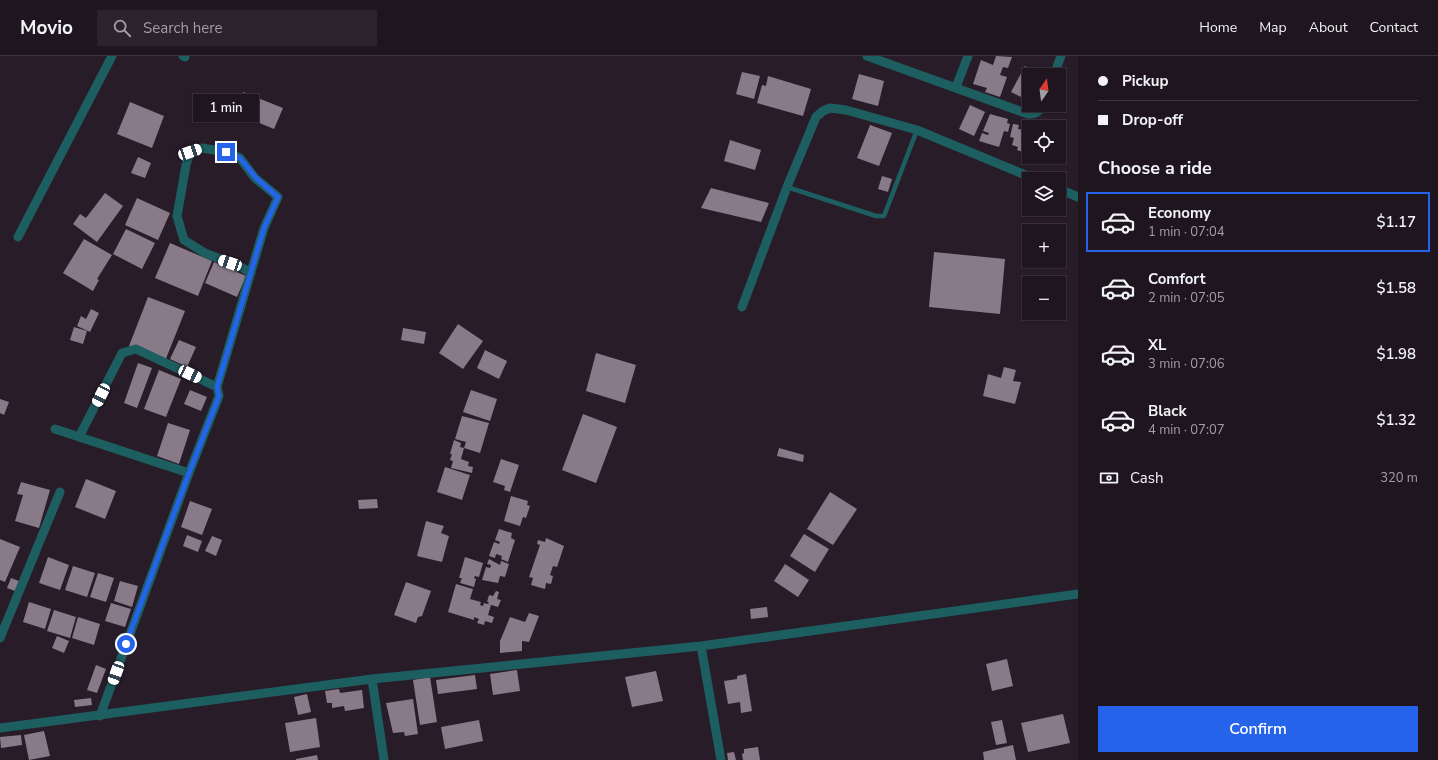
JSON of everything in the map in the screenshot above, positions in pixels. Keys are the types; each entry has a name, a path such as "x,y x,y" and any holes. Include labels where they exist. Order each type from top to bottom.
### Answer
{"street":[{"path":"18,237 112,56"},
{"path":"867,56 1022,112"},
{"path":"956,87 968,56"},
{"path":"1057,68 1061,56"},
{"path":"742,307 787,187 816,117 823,111 830,108 846,110 917,130 1022,174"},
{"path":"1023,112 1028,114 1035,114 1038,112"},
{"path":"100,716 189,473 219,396 217,387 251,273 264,228 278,197 256,178 240,158 226,152 202,148 190,152 186,165 177,216 184,240 205,254 241,267 251,273"},
{"path":"1066,192 1078,197"},
{"path":"79,437 122,354 128,350 136,349 217,387"},
{"path":"55,429 189,473"},
{"path":"0,638 60,492"},
{"path":"0,728 372,679 701,646 1078,594"},
{"path":"701,646 721,760"},
{"path":"372,679 384,760"}],"lane":[{"path":"787,187 876,216 884,216 917,130"}],"building":[{"path":"996,56 1012,57 1008,68 1003,67 1000,75 1007,77 1000,97 985,92 987,88 973,84 981,60 993,65"},
{"path":"742,72 760,76 754,99 736,94"},
{"path":"1022,72 1022,98 1011,92"},
{"path":"859,74 884,81 878,106 852,99"},
{"path":"768,76 811,89 803,116 757,103 762,85 766,86"},
{"path":"243,92 283,108 274,129 235,113"},
{"path":"130,102 164,116 152,148 117,134"},
{"path":"970,105 985,112 974,136 959,129"},
{"path":"990,114 1008,119 1007,123 1010,124 1008,132 1004,131 999,147 979,141 982,133 988,135 989,133 983,131"},
{"path":"1013,124 1019,125 1018,129 1022,130 1022,152 1017,150 1018,147 1012,145 1014,138 1010,137"},
{"path":"870,125 892,133 879,166 857,158"},
{"path":"730,140 761,150 755,170 724,161"},
{"path":"138,157 151,163 145,178 131,173"},
{"path":"882,176 892,179 888,192 878,189"},
{"path":"711,188 769,203 761,222 701,208"},
{"path":"105,193 123,206 97,242 73,224 80,214 86,218"},
{"path":"137,198 170,213 158,240 125,225"},
{"path":"126,229 155,243 142,269 113,254"},
{"path":"84,239 112,255 97,279 99,280 93,291 63,273"},
{"path":"170,243 212,261 198,296 155,278"},
{"path":"934,252 1005,259 1000,314 929,307"},
{"path":"214,262 246,276 237,297 205,283"},
{"path":"148,297 185,311 165,361 129,346"},
{"path":"91,309 99,313 90,332 77,326 81,316 86,319"},
{"path":"458,324 483,341 463,369 439,353"},
{"path":"74,327 87,331 83,344 70,340"},
{"path":"403,328 426,332 424,344 401,340"},
{"path":"179,340 196,347 187,367 170,359"},
{"path":"485,350 507,361 499,379 477,368"},
{"path":"596,353 636,365 625,403 586,391"},
{"path":"138,363 152,368 137,408 124,403"},
{"path":"1004,367 1016,370 1013,381 1021,382 1015,404 983,396 988,374 1001,378"},
{"path":"159,370 181,379 166,417 144,409"},
{"path":"190,390 207,397 201,411 184,404"},
{"path":"471,390 497,399 490,421 463,412"},
{"path":"0,399 9,402 4,415 0,413"},
{"path":"583,414 617,427 596,483 562,470"},
{"path":"462,416 489,423 480,453 464,448 466,442 455,439"},
{"path":"168,423 190,430 179,464 157,456"},
{"path":"454,440 461,443 460,447 464,448 461,459 469,462 468,466 473,467 472,473 451,468 453,461 450,460 452,454 450,454"},
{"path":"779,448 804,455 803,462 777,456"},
{"path":"501,459 519,465 510,492 504,490 505,486 493,482"},
{"path":"445,467 470,475 462,500 437,492"},
{"path":"86,479 116,491 105,519 75,507"},
{"path":"21,482 50,490 39,528 15,521 23,495 17,494"},
{"path":"830,492 857,509 833,545 807,529"},
{"path":"511,496 528,501 527,505 530,506 526,518 523,517 520,526 504,521"},
{"path":"377,499 378,508 359,509 358,500"},
{"path":"190,501 212,509 202,535 181,527"},
{"path":"426,521 444,526 441,533 449,536 442,562 417,556"},
{"path":"499,529 512,533 511,538 515,540 508,562 501,559 502,556 496,554 495,558 489,556 494,542 499,544 500,542 495,540"},
{"path":"804,534 829,549 815,572 790,556"},
{"path":"187,535 202,541 198,552 183,546"},
{"path":"212,536 222,540 216,556 205,551"},
{"path":"546,538 564,546 557,567 553,566 550,575 553,576 551,584 546,583 545,589 531,585 533,578 529,577 540,545 537,544 538,540 545,542"},
{"path":"0,539 20,547 5,582 0,580"},
{"path":"48,557 69,565 60,590 39,583"},
{"path":"465,557 483,563 479,577 475,576 474,578 476,579 474,587 460,583 462,578 459,578"},
{"path":"489,559 500,565 501,561 509,564 505,577 500,576 498,583 482,580 486,567 490,568 491,565 487,564"},
{"path":"785,564 809,580 798,597 774,581"},
{"path":"73,566 95,573 87,597 65,590"},
{"path":"98,573 114,578 106,602 90,597"},
{"path":"11,578 19,581 15,591 7,588"},
{"path":"120,581 138,586 132,607 114,601"},
{"path":"406,582 431,591 422,616 418,617 416,623 394,615"},
{"path":"456,584 473,589 470,599 481,602 480,605 483,606 484,603 491,605 488,615 494,617 492,623 485,621 484,625 477,623 479,619 474,617 474,620 448,612"},
{"path":"496,591 499,592 497,599 501,600 498,607 488,604 489,602 487,602 489,595 493,596"},
{"path":"29,602 51,609 45,629 23,622"},
{"path":"111,603 131,609 125,627 105,621"},
{"path":"767,607 768,617 751,619 750,609"},
{"path":"54,610 76,617 70,638 47,631"},
{"path":"529,613 539,616 529,642 522,641 522,651 500,653 500,641 510,617 525,622"},
{"path":"78,617 100,624 94,645 72,638"},
{"path":"57,636 69,641 64,653 52,648"},
{"path":"1007,659 1013,686 992,691 986,664"},
{"path":"96,665 106,669 97,693 87,690"},
{"path":"517,670 520,691 493,695 490,674"},
{"path":"656,671 663,701 632,707 625,677"},
{"path":"746,674 752,711 741,713 740,702 728,704 724,681 737,679 737,676"},
{"path":"475,675 477,689 438,694 436,680"},
{"path":"430,677 437,722 420,725 413,680"},
{"path":"339,689 340,693 362,690 364,708 345,711 344,706 332,708 332,703 327,703 325,691"},
{"path":"307,694 311,712 298,715 294,697"},
{"path":"91,698 92,705 75,707 74,700"},
{"path":"413,699 418,734 405,736 404,732 393,733 386,703"},
{"path":"1063,714 1070,743 1028,752 1021,723"},
{"path":"316,718 320,747 290,752 285,723"},
{"path":"479,720 483,741 445,749 441,727"},
{"path":"1002,720 1007,743 996,745 991,722"},
{"path":"44,731 50,756 29,760 24,735"},
{"path":"21,735 22,745 1,748 0,737"},
{"path":"1013,745 1016,760 984,760 983,752"},
{"path":"758,747 760,760 743,760 742,754 744,753 744,749"},
{"path":"734,752 736,760 728,760 727,753"},
{"path":"317,755 318,760 296,760 296,759"}],"route":[{"path":"126,644 219,396 217,387 231,347 264,228 278,197 256,178 240,158 226,152"}]}
